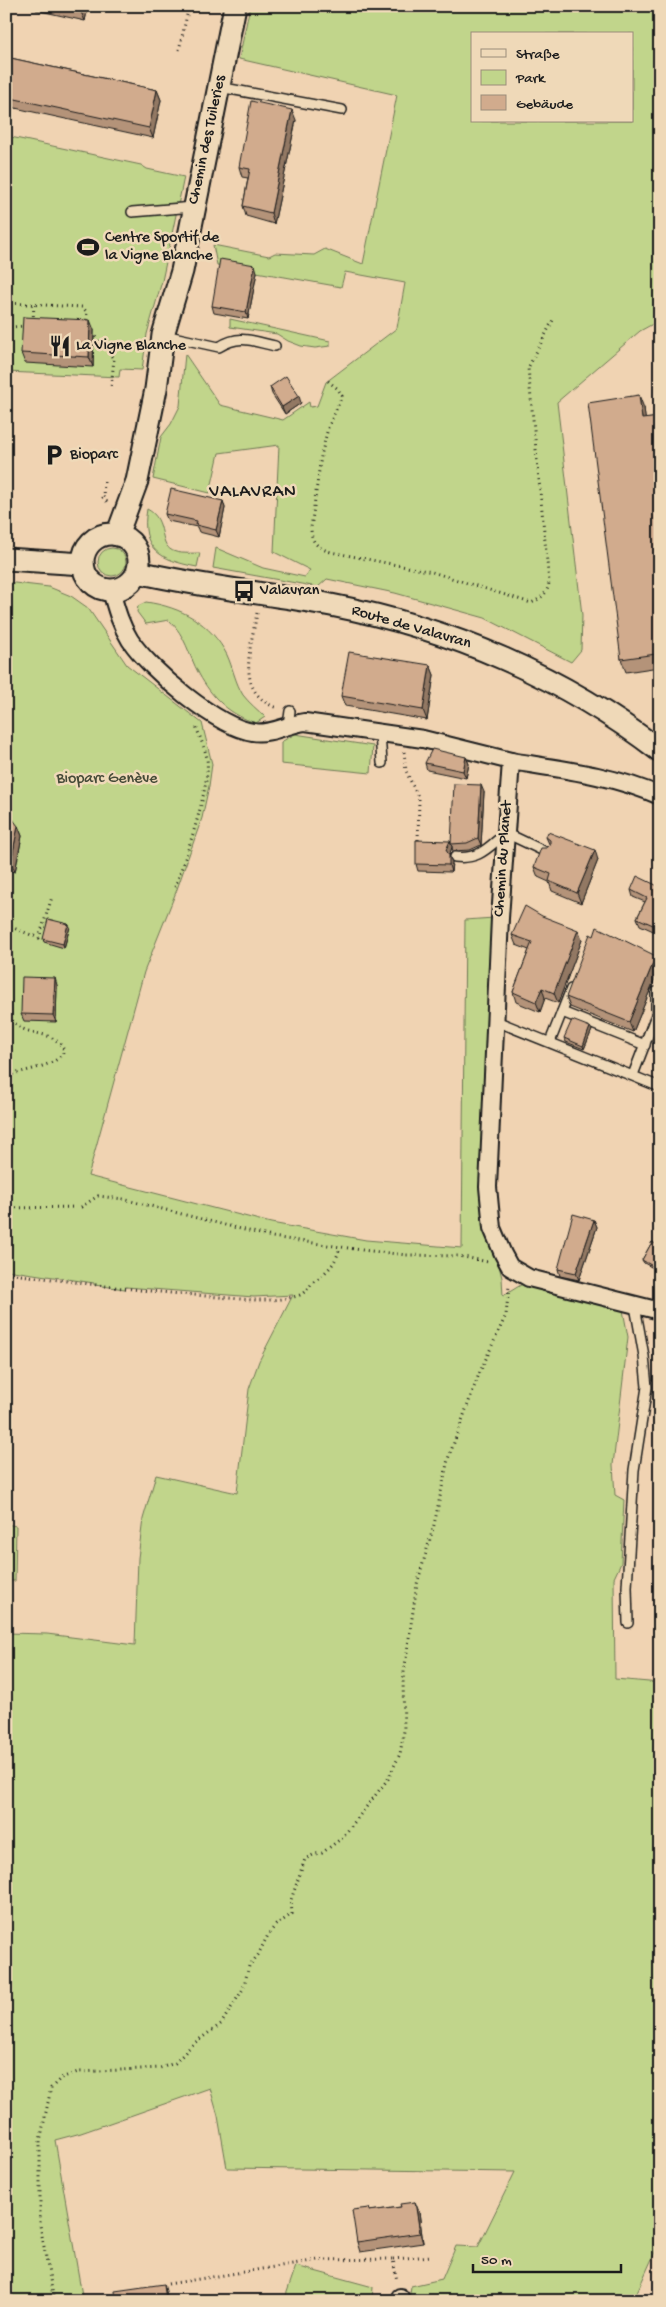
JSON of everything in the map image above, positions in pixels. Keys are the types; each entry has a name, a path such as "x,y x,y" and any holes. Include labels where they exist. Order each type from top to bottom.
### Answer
{"street":[{"name":"Chemin des Tuileries","path":"118,534 137,481 158,381 163,335 182,271 236,6"},
{"path":"118,534 126,538 133,545 140,562 138,572 127,586 111,591 94,586 84,572 83,564 86,550 95,538 102,535 118,534"},
{"path":"6,559 83,564"},
{"name":"Route de Valavran","path":"138,572 195,584 332,605 445,635 486,650 556,684 596,707 660,751"},
{"path":"111,591 122,625 139,651 171,683 196,703 225,721 247,731 265,732 289,718 461,747 510,761 582,774 632,786 660,796"},
{"name":"Chemin du Planet","path":"510,761 488,1187 492,1228 510,1267"},
{"path":"510,1267 538,1282 660,1311"}],"lane":[{"path":"219,86 342,110"},
{"path":"132,212 194,207"},
{"path":"163,335 219,347 230,340 241,338 270,345 264,354"},
{"path":"380,733 382,763"},
{"path":"455,857 468,858 481,855 506,833 548,853"},
{"path":"550,1042 575,978"},
{"path":"633,1074 656,1015 656,992"},
{"path":"562,1012 645,1045"},
{"path":"496,1021 633,1074 660,1087"},
{"path":"628,1623 627,1587 634,1470 647,1387 644,1356 635,1306"}],"path":[{"path":"179,50 189,6"},
{"path":"6,303 82,307 87,312 86,326 114,358 111,388"},
{"path":"10,327 33,326 34,304"},
{"path":"328,381 338,389 342,396 328,428 321,456 311,528 311,537 317,546 331,552 432,572 531,603 538,600 546,592 549,582 528,368 533,354 553,320"},
{"path":"104,482 103,497 112,506"},
{"path":"258,606 248,664 251,684 257,694 267,703 289,718"},
{"path":"175,887 194,829 207,772 207,760 196,728"},
{"path":"408,737 403,762 419,799 418,844"},
{"path":"6,925 39,938 52,897"},
{"path":"6,1020 12,1020 22,1028 49,1035 57,1040 64,1050 60,1058 52,1063 6,1076"},
{"path":"6,1208 81,1207 98,1196 122,1199 272,1237 406,1255 459,1256 510,1267 506,1316 479,1374 448,1458 434,1525 417,1584 403,1679 403,1743 396,1766 342,1838 322,1853 305,1859 291,1900 292,1914 276,1925 269,1933 258,1955 249,1966 243,1989 221,2024 193,2044 175,2064 160,2068 78,2072 60,2078 51,2088 40,2141 40,2225 54,2301"},
{"path":"6,1273 137,1291 258,1300 287,1298 302,1294 317,1279 324,1276 332,1267 340,1247"},
{"path":"168,2284 318,2260 393,2259 432,2256"},
{"path":"393,2259 400,2299"}],"green space":[{"path":"250,6 660,6 660,320 640,331 557,402 582,615 581,650 571,662 485,618 395,593 327,579 318,587 213,568 216,548 263,568 305,577 310,570 274,552 279,445 219,453 210,493 153,479 161,437 171,424 180,406 185,354 220,405 283,420 309,402 310,407 317,406 326,382 397,328 405,283 345,272 341,287 217,265 213,245 269,256 275,253 314,255 325,249 363,264 397,95 239,59"},
{"name":"Centre Sportif de la Vigne Blanche","path":"6,136 141,165 147,169 184,177 162,281 147,334 142,370 120,369 119,377 6,372"},
{"path":"230,319 330,341 330,346 315,348 301,346 277,334 230,327"},
{"path":"147,509 158,520 166,545 170,549 182,553 200,553 197,567 173,561 156,550 150,543 147,534"},
{"path":"112,548 122,552 126,562 122,572 112,576 102,572 98,562 102,552"},
{"name":"Bioparc Genève","path":"6,582 49,587 71,596 88,608 127,665 202,723 212,764 202,818 176,892 144,972 88,1176 271,1223 366,1240 462,1248 465,920 494,918 483,1199 502,1278 503,1296 524,1283 623,1310 628,1337 613,1465 615,1495 624,1500 621,1563 614,1578 615,1679 660,1683 660,2241 633,2301 409,2301 411,2286 442,2279 456,2246 478,2247 515,2172 227,2168 218,2116 210,2088 81,2133 55,2140 83,2301 6,2301 6,1633 47,1634 135,1645 138,1558 143,1519 156,1475 237,1493 249,1389 259,1361 293,1295 254,1297 126,1287 125,1289 6,1270"},
{"path":"146,602 171,608 194,618 204,625 213,634 227,655 243,695 265,717 256,723 247,720 230,710 216,698 204,683 175,626 169,620 146,624 137,612 138,606"},
{"path":"295,734 373,746 371,773 281,764 281,742"},
{"path":"6,1524 16,1526 15,1581 6,1581"},
{"path":"296,2266 373,2287 372,2301 284,2301"}],"building":[{"path":"58,6 83,6 81,12"},
{"path":"6,57 157,90 149,128 6,97"},
{"path":"251,101 292,110 271,213 243,206 250,169 239,167"},
{"path":"220,259 255,265 246,312 212,306"},
{"path":"23,317 90,320 89,357 21,353"},
{"path":"286,376 299,396 282,407 270,387"},
{"path":"639,395 642,419 660,417 660,661 656,661 656,654 621,659 588,403"},
{"path":"171,489 223,501 216,530 196,525 197,521 165,514"},
{"path":"349,652 430,665 423,710 341,696"},
{"path":"432,749 466,757 463,771 425,763"},
{"path":"454,784 481,785 478,838 467,843 451,844"},
{"path":"6,817 12,818 18,826 11,862 6,861"},
{"path":"548,832 595,850 577,893 549,881 551,874 534,867 541,848 547,848 550,845 550,840 546,837"},
{"path":"416,840 450,841 446,850 449,855 449,865 416,864"},
{"path":"637,876 660,887 660,928 637,918 647,898 631,890"},
{"path":"525,906 542,916 578,930 554,993 542,988 536,1002 513,992 532,942 512,935"},
{"path":"48,919 68,924 63,944 43,939"},
{"path":"597,927 656,956 629,1022 566,997 590,934 594,936"},
{"path":"22,977 55,978 53,1015 21,1014"},
{"path":"572,1020 590,1027 583,1046 564,1038"},
{"path":"573,1214 594,1220 576,1273 558,1269"},
{"path":"652,1242 660,1246 660,1266 658,1269 642,1260"},
{"path":"415,2202 420,2233 357,2242 352,2210 369,2208 369,2211 401,2207 400,2204"},
{"path":"164,2284 166,2301 116,2301 115,2291"}],"place":[{"name":"Centre Sportif de la Vigne Blanche","path":"88,247"},
{"name":"La Vigne Blanche","path":"60,346"},
{"name":"Bioparc","path":"54,455"},
{"name":"Valavran","path":"244,591"}],"district":[{"name":"VALAVRAN","path":"253,492"}]}
